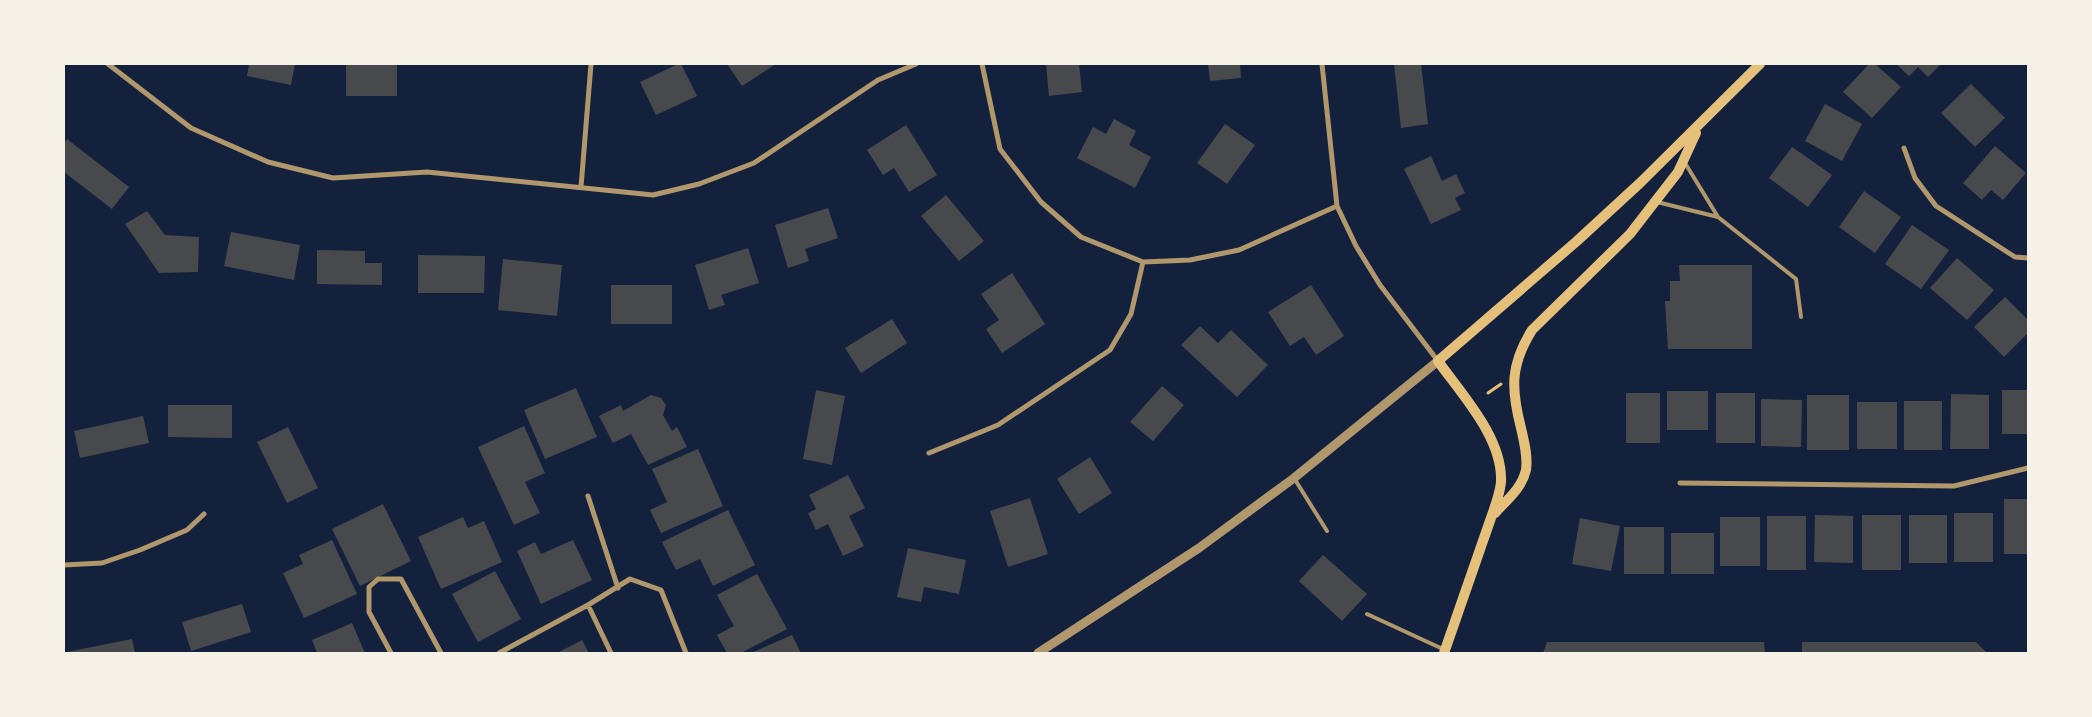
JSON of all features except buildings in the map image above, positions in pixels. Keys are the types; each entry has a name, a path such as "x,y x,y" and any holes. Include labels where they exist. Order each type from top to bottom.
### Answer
{"main road":[{"path":"1445,652 1500,492 1501,480 1497,454 1487,430 1438,361 1577,241 1700,125 1760,64"},
{"path":"1492,515 1513,494 1521,483 1526,470 1526,455 1514,388 1517,358 1523,344 1532,330 1630,234 1678,172 1700,125"}],"street":[{"path":"108,64 191,128 268,162 334,178 427,172 653,195 699,184 754,163 878,80 916,64"},
{"path":"581,187 591,64"},
{"path":"982,64 1000,149 1042,202 1081,237 1143,262 1190,260 1239,250 1337,206"},
{"path":"1038,653 1199,548 1294,478 1438,361 1380,285 1356,246 1337,206 1322,64"},
{"path":"1904,148 1915,178 1936,206 2015,257 2028,258"},
{"path":"929,453 998,425 1110,350 1131,314 1143,262"},
{"path":"1680,483 1954,486 2028,468"},
{"path":"588,496 618,588"},
{"path":"64,565 102,563 187,530 204,514"},
{"path":"391,653 369,612 369,587 378,579 401,579 441,653"},
{"path":"499,653 588,605 630,579 661,590 686,653"},
{"path":"588,605 611,653"}],"lane":[{"path":"1683,160 1718,217 1796,279 1801,317"},
{"path":"1655,201 1718,217"},
{"path":"1294,478 1328,531"},
{"path":"1367,614 1445,652"}]}
